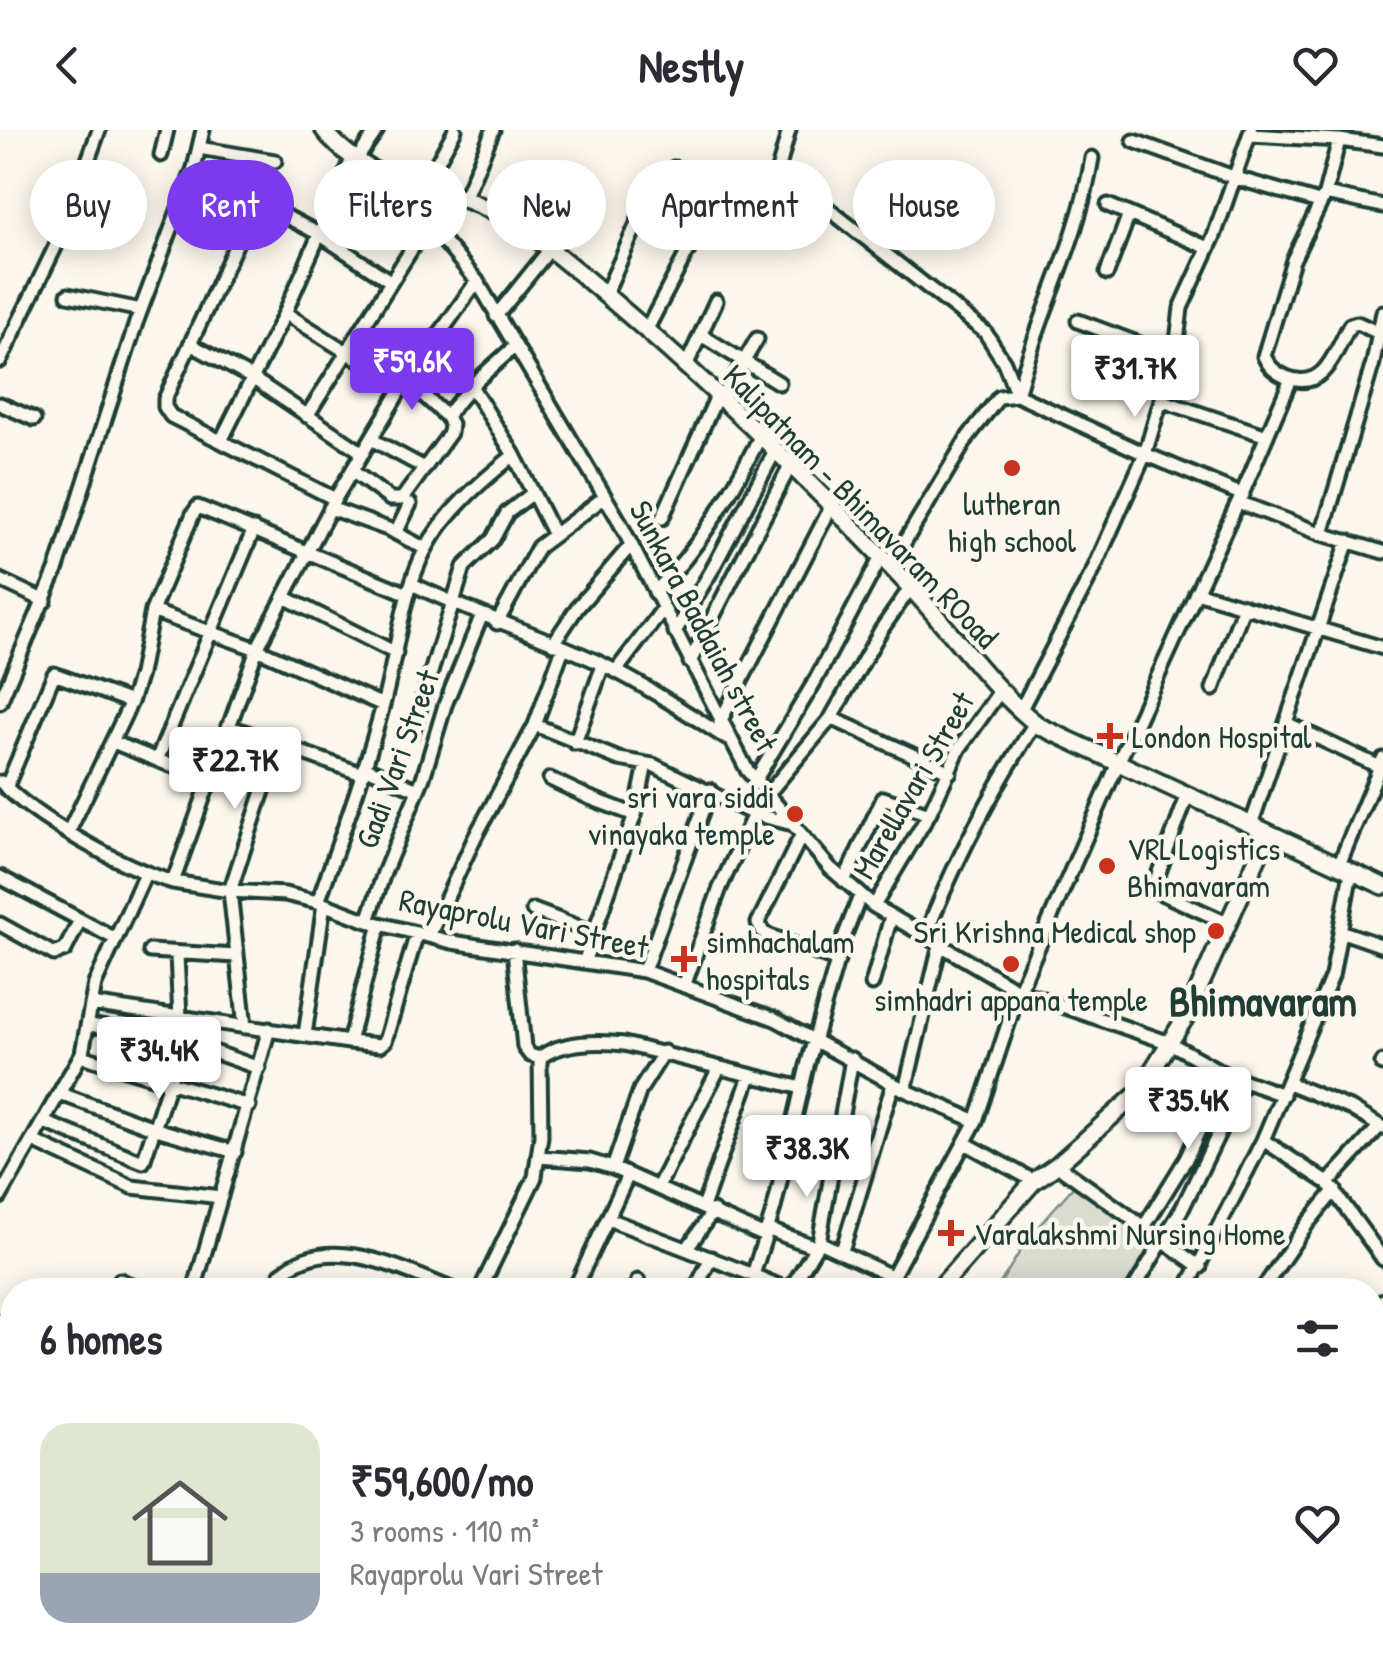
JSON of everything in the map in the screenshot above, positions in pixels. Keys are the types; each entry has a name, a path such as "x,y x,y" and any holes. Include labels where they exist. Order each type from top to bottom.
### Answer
{"main road":[{"name":"Kalipatnam - Bhimavaram ROoad","path":"324,130 358,160"},
{"name":"Kalipatnam - Bhimavaram ROoad","path":"551,250 647,330 790,466 910,587 1000,691 1035,723 1383,886"},
{"path":"949,1278 1034,1181 1057,1166 1138,1092 1170,1043 1268,834"}],"street":[{"path":"0,361 61,235 99,130"},
{"path":"160,155 167,130"},
{"path":"195,160 203,130"},
{"path":"355,158 376,130"},
{"path":"438,160 455,130"},
{"path":"467,191 494,130"},
{"path":"780,160 788,130"},
{"path":"1020,711 1093,571 1144,454 1163,401 1181,308 1236,178 1251,132 1383,146"},
{"path":"1134,140 1236,178 1322,198 1383,206"},
{"path":"1338,140 1322,198 1293,260 1264,356 1274,371 1291,380 1314,381 1322,376 1350,325 1379,333"},
{"path":"199,148 269,160"},
{"path":"1017,395 1026,359 1086,193 1092,158"},
{"path":"1108,205 1208,248"},
{"path":"833,214 985,332 1004,362 1017,395"},
{"path":"1107,273 1130,214"},
{"path":"0,702 45,601 167,242"},
{"path":"221,442 314,246"},
{"path":"233,250 165,399 165,407 171,416 333,504 426,548"},
{"path":"343,250 390,281"},
{"path":"307,416 410,250"},
{"name":"Sunkara Baddaiah street","path":"451,250 477,281 605,497 729,741 766,796 844,881 874,906 1019,991 1170,1043 1225,1074 1352,1110 1382,1127"},
{"path":"496,316 549,250"},
{"path":"606,295 627,250"},
{"path":"647,330 688,250"},
{"path":"173,882 257,649 333,504 404,384 477,281"},
{"path":"68,294 142,310"},
{"path":"686,366 716,301"},
{"path":"1322,534 1374,363 1383,312"},
{"path":"285,313 404,384 451,424 450,434 402,499 397,500 352,472"},
{"path":"1078,321 1174,357"},
{"path":"700,335 778,383"},
{"path":"662,518 719,398 757,339"},
{"path":"190,344 252,378 363,453"},
{"path":"446,416 471,386 514,347"},
{"path":"540,1157 590,1161 613,1168 766,1233 842,1250 891,1276 976,1121 1019,991 1291,380"},
{"path":"471,386 514,455 552,533"},
{"path":"754,781 885,561 998,397 1017,395 1240,499 1322,534 1383,552"},
{"path":"1163,401 1267,436"},
{"path":"0,404 34,419"},
{"path":"654,592 682,566 696,546 760,437"},
{"path":"372,439 424,468"},
{"path":"675,632 774,451"},
{"path":"305,1035 321,903 383,706 410,589 426,548 462,503 514,455"},
{"path":"690,662 790,466"},
{"path":"412,733 464,567 493,538 507,513 533,493"},
{"path":"497,623 538,546 605,497"},
{"path":"396,533 410,504"},
{"path":"68,831 131,702 152,611 198,507 604,665 660,695 729,741"},
{"path":"720,722 830,507"},
{"path":"157,760 254,530"},
{"path":"1252,822 1348,541"},
{"path":"91,1004 349,1042 380,1045 385,1041 423,935 535,725 558,646 577,608 631,544"},
{"path":"0,580 45,601"},
{"path":"766,796 832,718 910,587"},
{"path":"1196,592 1383,648"},
{"path":"284,597 396,652"},
{"path":"1212,689 1244,606"},
{"path":"616,672 663,609"},
{"path":"152,611 257,649 383,706"},
{"name":"Gadi Vari Street","path":"349,1042 374,923 445,705 481,617"},
{"path":"575,743 604,665"},
{"path":"3,785 54,674 131,702"},
{"name":"Marellavari Street","path":"874,906 929,814 959,750 1000,691"},
{"path":"832,718 950,772"},
{"path":"925,936 973,828 1035,723"},
{"path":"1193,1278 1263,1140 1332,976 1344,870 1381,763 1286,723"},
{"path":"535,725 710,790 754,814 789,823"},
{"path":"228,726 418,790"},
{"path":"113,742 209,780"},
{"path":"246,1027 230,891 278,746"},
{"path":"585,960 635,814 646,764"},
{"path":"550,779 635,814"},
{"name":"Rayaprolu Vari Street","path":"3,785 17,800 145,874 230,891 285,894 423,935 644,971 775,1019 899,1087 976,1121"},
{"path":"644,971 710,790"},
{"path":"1188,794 1155,883 1157,891 1227,923"},
{"path":"844,881 880,800 888,798 929,814"},
{"path":"684,986 720,888 754,814"},
{"path":"800,836 758,923 770,936 838,961"},
{"path":"0,1197 81,1056 91,1004 114,938 145,874"},
{"path":"0,877 114,938"},
{"path":"752,1275 838,961 860,896"},
{"path":"533,910 594,934"},
{"path":"872,984 892,917"},
{"path":"0,924 54,954 65,950 80,920"},
{"path":"1340,931 1383,946"},
{"path":"842,1250 899,1087 940,945"},
{"path":"150,950 177,955 238,956"},
{"path":"514,950 524,1047 530,1055 540,1058 557,1048 603,1042 664,1052 802,1088"},
{"path":"44,1122 142,1162 170,1084 179,1040 177,955"},
{"path":"90,1025 179,1040 259,1068"},
{"path":"198,1278 270,1029"},
{"path":"613,1168 640,1090 664,1052"},
{"path":"81,1056 250,1106"},
{"path":"486,1278 526,1197 540,1157 540,1058"},
{"path":"796,1278 817,1244 852,1059"},
{"path":"658,1186 718,1068"},
{"path":"1144,1227 1192,1148 1225,1074"},
{"path":"687,1249 708,1209 750,1076"},
{"path":"1141,1278 1214,1145 1244,1080"},
{"path":"61,1094 156,1129 235,1152"},
{"path":"1270,1278 1332,1187 1382,1127"},
{"path":"1263,1140 1332,1187 1383,1259"},
{"path":"32,1141 132,1187 222,1197"},
{"path":"965,1142 1034,1181"},
{"path":"1057,1166 1200,1267"},
{"path":"580,1278 628,1176"},
{"path":"608,1219 759,1278"},
{"path":"281,1274 296,1260 357,1256 423,1278"},
{"path":"701,1278 711,1258"}],"shaded area":[{"path":"1073,1187 1155,1238 1136,1278 1003,1278 1029,1237"}],"place":[{"name":"lutheran high school","path":"1012,468"},
{"name":"London Hospital","path":"1110,736"},
{"name":"sri vara siddi vinayaka temple","path":"795,814"},
{"name":"VRL Logistics Bhimavaram","path":"1107,866"},
{"name":"Sri Krishna Medical shop","path":"1216,931"},
{"name":"simhachalam hospitals","path":"684,959"},
{"name":"simhadri appana temple","path":"1011,964"},
{"name":"Varalakshmi Nursing Home","path":"951,1233"}],"district":[{"name":"Bhimavaram","path":"1263,1000"}]}
